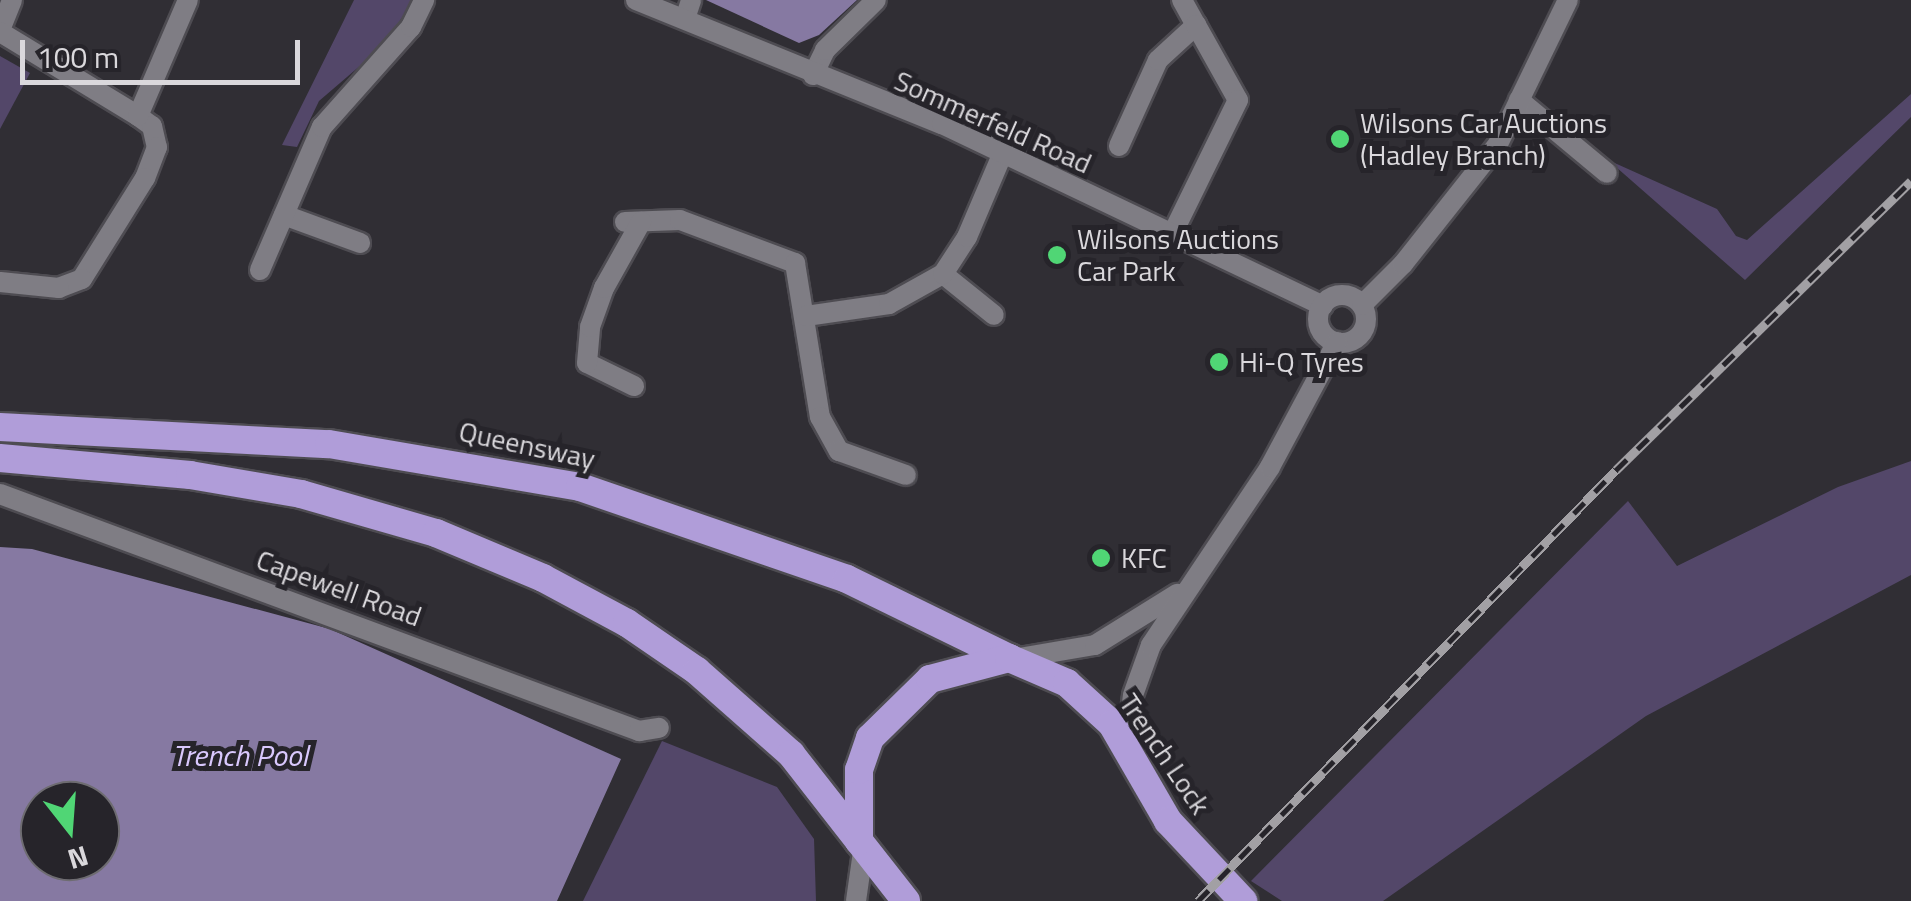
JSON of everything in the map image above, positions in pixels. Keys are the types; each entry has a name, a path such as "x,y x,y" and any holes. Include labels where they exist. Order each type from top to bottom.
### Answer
{"highway":[{"name":"Queensway","path":"0,426 329,444 580,488 730,534 847,580 1011,658"},
{"path":"0,458 190,475 301,494 436,533 544,578 627,623 710,682 791,754 906,901"},
{"name":"Trench Lock","path":"1011,658 1067,683 1112,724 1168,821 1243,901"},
{"path":"861,846 859,770 880,726 930,679 1011,658"}],"street":[{"path":"0,282 59,288 82,279 145,178 156,146 152,126 0,31 12,0"},
{"path":"138,116 188,0"},
{"path":"260,270 322,127 351,86 411,27 424,0"},
{"name":"Sommerfeld Road","path":"636,0 688,10 814,75 942,124 1322,306"},
{"path":"814,75 826,50 876,0"},
{"path":"1172,234 1238,100 1182,0"},
{"path":"1126,749 1138,679 1187,588 1270,467 1337,342 1362,332 1362,305 1459,198 1498,144 1568,0"},
{"path":"1118,146 1158,60 1196,24"},
{"path":"1519,100 1607,173"},
{"path":"806,316 889,304 943,274 1002,155"},
{"path":"284,215 360,243"},
{"path":"634,386 588,363 590,326 633,222 680,220 795,263 820,417 840,451 906,475"},
{"path":"943,274 994,315"},
{"path":"1337,342 1320,328 1322,306 1342,295 1362,305"},
{"name":"Capewell Road","path":"0,494 639,731 659,728"},
{"path":"1011,658 1095,645 1187,588"},
{"path":"856,901 861,846"}],"shaded area":[{"path":"354,0 414,0 382,47 319,101 297,147 282,145"},
{"path":"0,56 30,73 0,129"},
{"path":"1911,94 1911,117 1745,280 1608,160 1717,209 1736,236 1747,240"},
{"path":"1911,461 1911,575 1646,716 1383,901 1282,901 1251,881 1628,501 1677,566 1838,487"},
{"path":"662,741 777,787 814,839 816,901 583,901"}],"water":[{"path":"706,0 857,0 819,35 799,43"},
{"name":"Trench Pool","path":"0,547 32,549 330,629 621,759 557,901 0,901"}],"railway":[{"path":"1198,901 1616,470 1911,181"}],"place":[{"name":"Wilsons Car Auctions (Hadley Branch)","path":"1340,139"},
{"name":"Wilsons Auctions Car Park","path":"1057,255"},
{"name":"Hi-Q Tyres","path":"1219,362"},
{"name":"KFC","path":"1101,558"}]}
